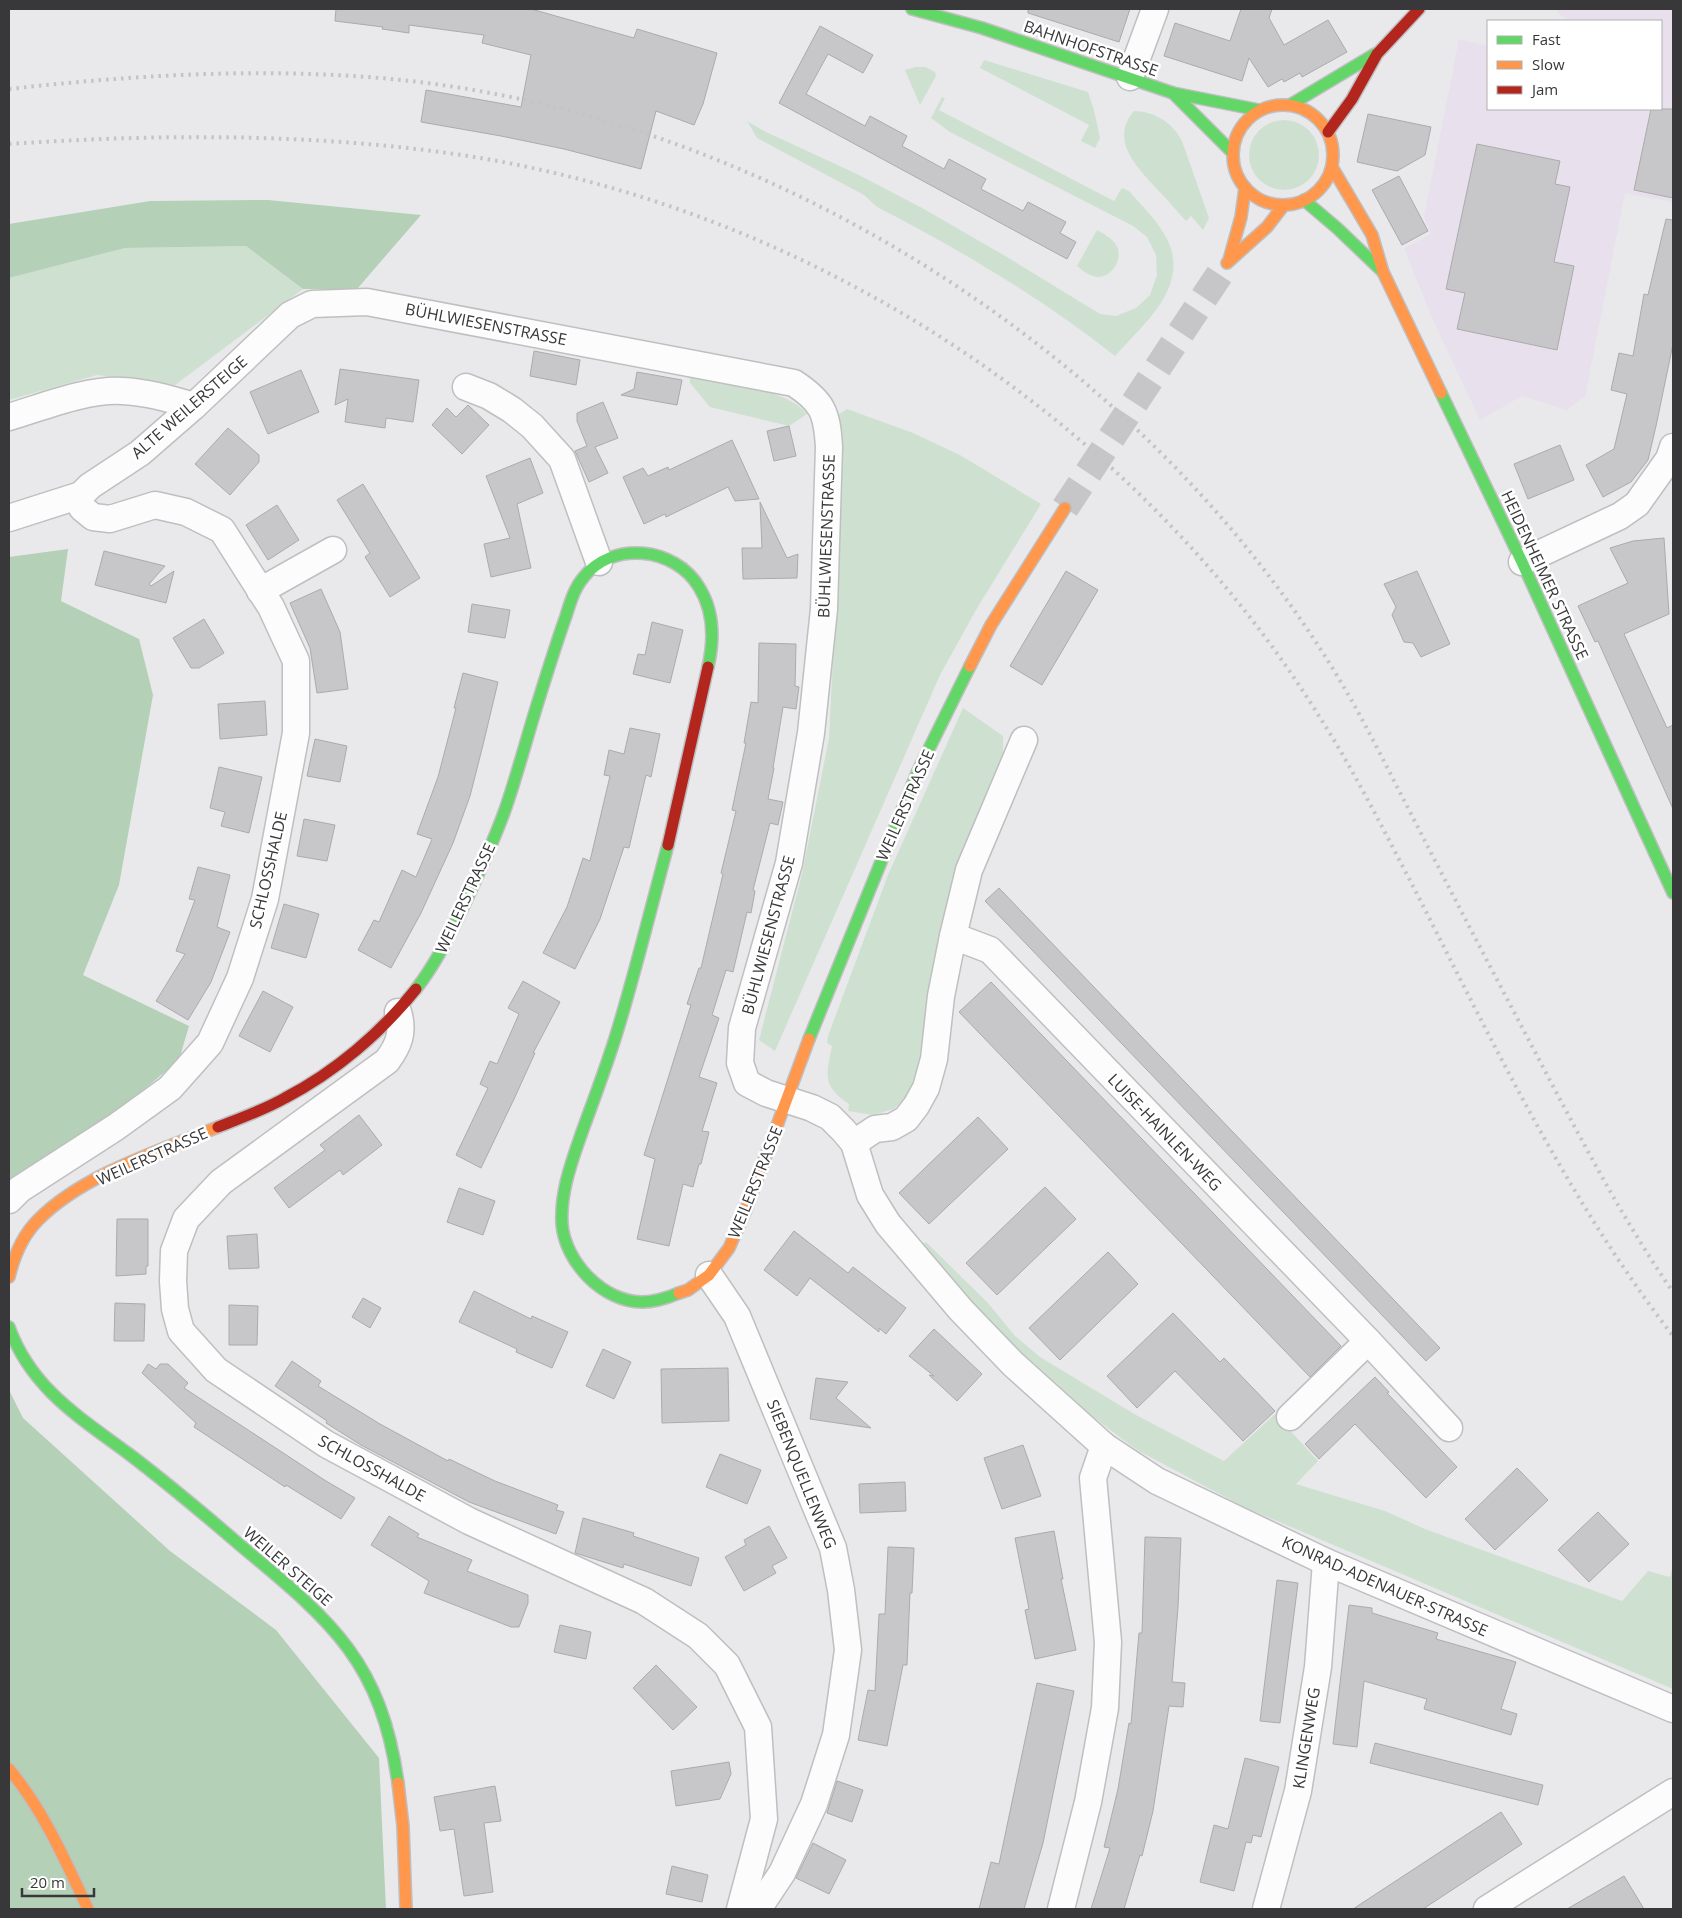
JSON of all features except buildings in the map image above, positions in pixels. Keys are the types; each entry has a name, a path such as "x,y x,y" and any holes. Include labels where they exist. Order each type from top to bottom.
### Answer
{"street":[{"name":"BAHNHOFSTRASSE","path":"912,9 982,28 1173,93 1260,110"},
{"path":"1130,77 1155,9"},
{"path":"1328,132 1352,99 1377,54 1419,9"},
{"path":"1290,105 1377,54"},
{"name":"BAHNHOFSTRASSE","path":"1173,93 1233,153"},
{"path":"1290,105 1312,114 1328,132 1333,149 1332,166 1326,180 1317,192 1304,200 1284,205 1263,201 1245,188 1236,172 1233,153 1235,140 1240,128 1249,118 1269,106 1290,105"},
{"name":"HEIDENHEIMER STRASSE","path":"1332,166 1372,235 1383,272 1522,562 1673,893"},
{"path":"1245,188 1241,217 1228,262 1267,227 1284,205"},
{"name":"HEIDENHEIMER STRASSE","path":"1304,200 1337,228 1383,272"},
{"name":"ALTE WEILERSTEIGE","path":"9,518 81,495 90,486 140,453 194,406 290,314 312,304 367,302"},
{"name":"BÜHLWIESENSTRASSE","path":"367,302 794,383 812,395 822,410 828,426 829,447 825,600 811,733 789,863 742,1028 740,1063 747,1083 787,1101"},
{"path":"466,387 489,396 512,410 532,426 562,459 599,562"},
{"path":"9,417 83,395 120,390 155,394 194,406"},
{"path":"1522,562 1620,516 1637,504 1669,459 1673,447"},
{"name":"SCHLOSSHALDE","path":"9,1200 20,1189 116,1127 170,1088 210,1043 240,978 266,899 296,733 296,661 271,607 222,530 186,512 155,506 110,519 93,517 82,508 80,502 81,495"},
{"name":"WEILERSTRASSE","path":"10,1269 28,1232 57,1203 101,1176 282,1100 326,1074 366,1042 398,1012 422,982 450,936 484,862 510,794 556,641 569,605 584,576 599,562 619,554 645,553 668,560 687,572 702,590 710,611 713,630 710,655 674,822 617,1032 569,1169 563,1198 562,1225 568,1248 582,1271 599,1288 616,1297 641,1302 664,1299 688,1290 709,1275 729,1248 745,1212 845,948 918,771 991,625 1065,508"},
{"path":"260,591 334,550"},
{"path":"854,1143 875,1129 892,1127 906,1119 926,1088 934,1058 941,996 969,870 1024,740"},
{"name":"LUISE-HAINLEN-WEG","path":"953,936 990,950 1368,1341 1449,1428"},
{"name":"SCHLOSSHALDE","path":"398,1012 402,1034 396,1048 387,1061 220,1182 186,1219 174,1251 173,1281 175,1309 181,1331 216,1370 326,1444 469,1521 644,1601 698,1636 726,1665 758,1727 764,1819 740,1909"},
{"name":"KONRAD-ADENAUER-STRASSE","path":"787,1101 812,1108 830,1117 854,1143 870,1195 888,1224 961,1310 1013,1364 1104,1446 1157,1481 1326,1562 1673,1709"},
{"name":"SIEBENQUELLENWEG","path":"709,1275 737,1316 833,1548 841,1590 848,1650 836,1736 814,1804 782,1873 758,1909"},
{"name":"WEILER STEIGE","path":"9,1327 13,1344 40,1382 79,1416 152,1471 288,1586 323,1617 351,1650 374,1690 389,1737 402,1817 406,1868 406,1909"},
{"path":"1290,1417 1368,1341"},
{"path":"1061,1909 1088,1802 1105,1708 1108,1642 1093,1478 1104,1446"},
{"name":"KLINGENWEG","path":"1266,1909 1298,1791 1318,1668 1326,1562"},
{"path":"9,1769 42,1814 88,1909"},
{"path":"1487,1909 1673,1792"}],"shaded area":[{"path":"1555,9 1673,9 1673,202 1625,193 1585,397 1566,410 1522,396 1480,420 1432,318 1404,248 1431,234 1424,217 1459,39 1487,46 1487,110 1662,110 1662,20 1566,20"}],"green space":[{"path":"984,60 1088,92 1100,138 1095,148 1081,141 1089,125 980,68"},
{"path":"925,67 935,72 936,76 920,105 905,70"},
{"path":"942,97 945,98 939,110 1114,201 1122,188 1129,191 1159,226 1167,239 1173,256 1173,273 1168,289 1150,318 1115,356 1058,314 1000,276 939,240 877,207 864,195 757,138 747,121 764,131 857,174 924,209 1100,314 1116,316 1136,308 1150,295 1157,275 1156,255 1147,237 1133,226 950,132 931,118"},
{"path":"1134,111 1149,113 1162,119 1174,129 1182,141 1209,218 1203,230 1191,216 1186,221 1134,162 1125,143 1124,132 1127,122"},
{"path":"1291,120 1304,126 1313,135 1317,141 1319,155 1317,169 1309,180 1298,188 1277,190 1270,188 1259,180 1251,169 1249,148 1251,141 1259,130 1270,122"},
{"path":"268,200 421,215 357,289 303,289 246,246 125,248 9,278 9,224 150,201"},
{"path":"1097,230 1108,236 1114,243 1119,255 1116,266 1108,274 1098,277 1089,274 1077,266"},
{"path":"246,246 303,289 175,385 97,375 9,400 9,278 125,248"},
{"path":"690,377 769,392 797,405 807,414 789,426 710,407 690,383"},
{"path":"847,409 913,433 960,455 1041,504 976,610 940,675 775,1051 759,1040 802,874 829,738 835,617 838,415"},
{"path":"68,549 61,601 139,639 153,695 119,885 83,975 189,1026 179,1060 111,1117 9,1188 9,557"},
{"path":"963,708 1003,736 1003,752 924,1057 908,1098 893,1109 873,1115 848,1111 849,1104 834,1091 828,1079 828,1065 832,1046 827,1043 828,1036 888,875"},
{"path":"926,1242 988,1303 1015,1336 1040,1357 1136,1415 1224,1461 1275,1414 1318,1461 1296,1484 1385,1511 1425,1529 1622,1601 1648,1571 1670,1577 1673,1564 1673,1689 1244,1507 1137,1450 1053,1387 989,1324 920,1246"},
{"path":"9,1390 23,1418 170,1551 276,1630 379,1758 386,1909 9,1909"}],"tunnel":[{"path":"1065,508 1227,263"}],"railway":[{"path":"9,89 104,80 200,74 343,75 391,79 531,101 668,141 801,197 928,268 1047,352 1156,448 1252,554 1333,669 1372,738 1610,1192 1673,1292"},
{"path":"9,144 177,137 232,137 344,142 455,154 585,180 711,221 832,275 948,342 1055,420 1154,509 1243,608 1332,737 1381,825 1534,1120 1600,1231 1635,1284 1673,1336"}],"traffic: fast":[{"path":"912,9 982,28 1173,93 1259,110"},
{"path":"1290,105 1375,54"},
{"path":"1173,93 1233,153"},
{"path":"1304,200 1337,228 1382,271"},
{"path":"1441,393 1522,562 1673,893"},
{"path":"416,989 431,968 449,935 497,831 571,601 583,578 595,566 610,558 626,554 643,553 675,563 699,587 708,606 712,637 708,667"},
{"path":"809,1039 918,771 970,666"},
{"path":"668,845 617,1032 574,1154 565,1188 562,1224 570,1252 578,1265 588,1277 613,1295 627,1300 642,1302 661,1299 679,1293"},
{"path":"9,1327 18,1348 30,1367 59,1400 199,1510 272,1572 325,1621 346,1646 364,1673 379,1704 390,1741 398,1783"}],"traffic: slow":[{"path":"1283,105 1293,106 1311,113 1325,127 1332,145 1333,155 1332,165 1325,183 1311,197 1293,204 1283,205 1273,204 1255,197 1241,183 1234,165 1233,155 1234,145 1241,127 1255,113 1273,106 1283,105"},
{"path":"1332,167 1372,235 1383,272 1441,393"},
{"path":"1229,260 1241,217 1245,188"},
{"path":"1227,263 1267,227 1284,205"},
{"path":"970,666 991,625 1065,508"},
{"path":"679,1293 688,1290 709,1275 729,1248 745,1212 809,1039"},
{"path":"9,1277 16,1254 28,1232 56,1204 99,1177 123,1165 218,1127"},
{"path":"9,1769 22,1785 43,1819 88,1909"},
{"path":"398,1783 403,1826 406,1909"}],"traffic: jam":[{"path":"1328,132 1352,99 1377,54 1419,9"},
{"path":"668,845 708,667"},
{"path":"218,1127 269,1106 304,1088 322,1076 372,1036 416,989"}]}
